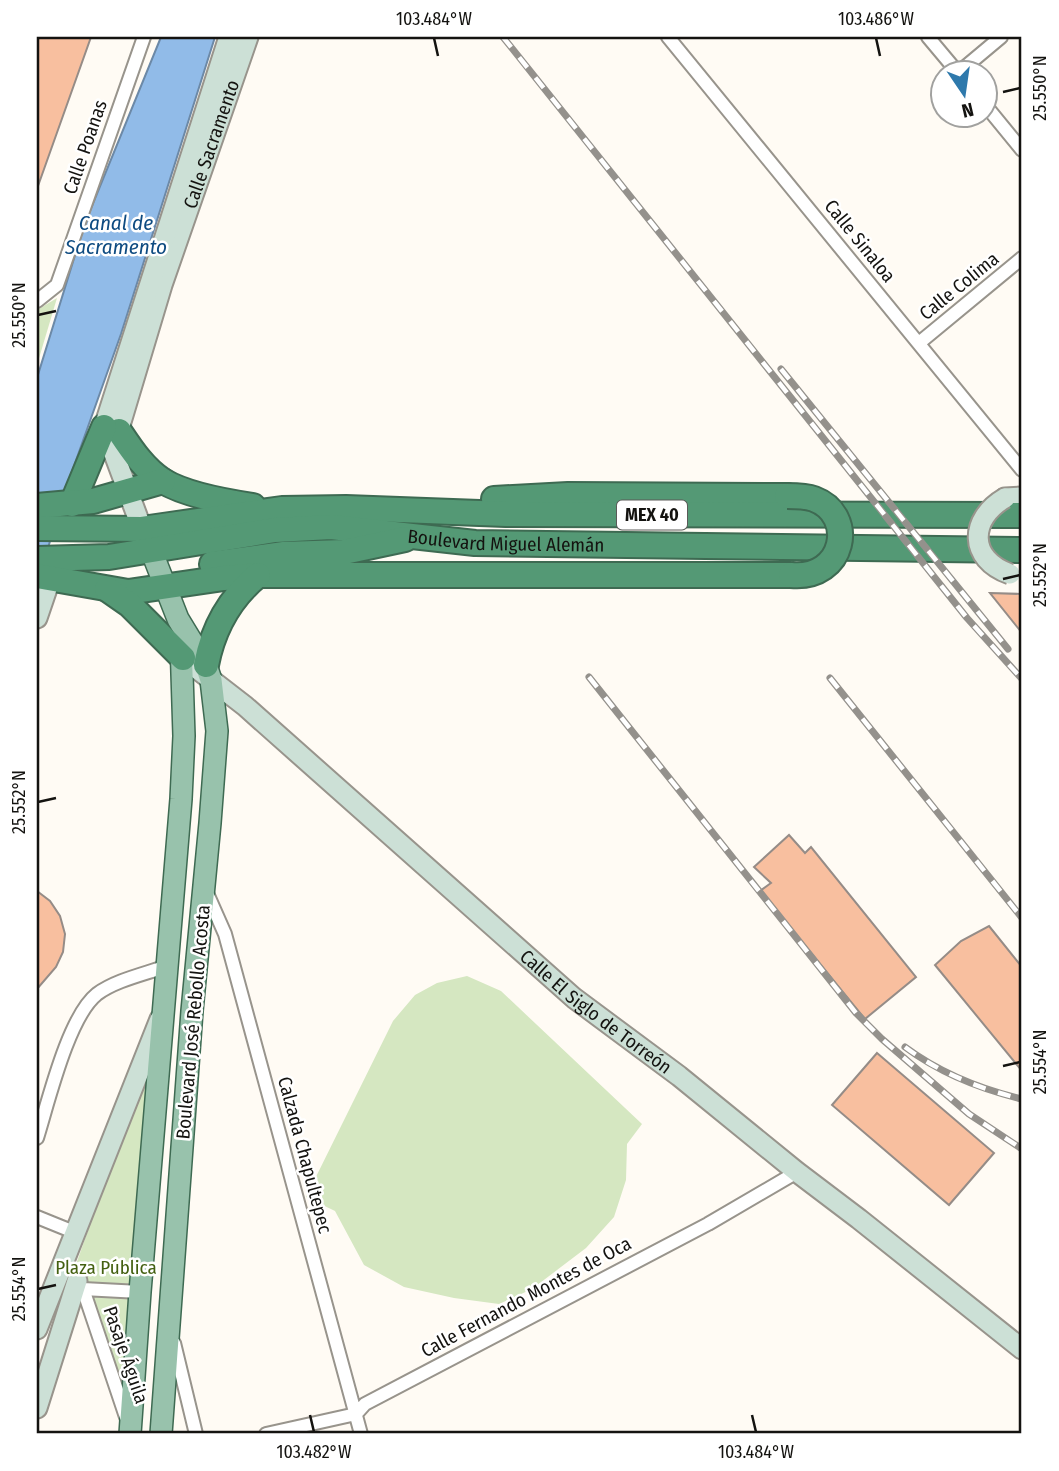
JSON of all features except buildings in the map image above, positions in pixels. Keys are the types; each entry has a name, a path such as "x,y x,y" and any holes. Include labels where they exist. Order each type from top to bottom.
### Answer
{"highway":[{"path":"72,504 112,436 163,481 219,500 282,509"},
{"path":"40,517 72,504 163,481"},
{"path":"163,580 258,575 804,576 817,573 828,565 840,542 835,516 826,506 814,499 787,496 554,496 406,509"},
{"name":"Boulevard Miguel Alemán","path":"41,570 109,556 147,540 282,509 406,509 539,514 1016,504"},
{"path":"41,570 128,592 163,580 260,557 362,550 411,536 539,514"},
{"name":"Boulevard Miguel Alemán","path":"40,517 147,540 244,535 306,528 355,529 475,542 1022,550"},
{"path":"504,574 560,543"},
{"path":"106,588 130,605 200,668 223,614 239,593 258,575"}],"main road":[{"name":"Boulevard José Rebollo Acosta","path":"147,540 200,668 217,731 205,888 191,1011 161,1434"},
{"name":"Boulevard José Rebollo Acosta","path":"130,1431 184,736 200,668"},
{"path":"181,799 212,797"}],"street":[{"name":"Calle Poanas","path":"37,301 57,285 144,37"},
{"name":"Calle Sacramento","path":"112,436 229,37"},
{"name":"Calle Sacramento","path":"112,436 248,37"},
{"name":"Calle Sinaloa","path":"668,37 1022,468"},
{"path":"928,37 947,60"},
{"path":"974,60 1001,37"},
{"path":"1000,124 1022,150"},
{"name":"Calle Colima","path":"919,343 1022,258"},
{"path":"112,436 128,492 147,540"},
{"path":"1016,504 992,505 985,513 978,534 983,555 999,570 1016,574"},
{"path":"37,618 41,570"},
{"name":"Calle El Siglo de Torreón","path":"200,668 574,998 679,1076 1022,1349"},
{"name":"Calzada Chapultepec","path":"205,888 225,934 361,1434"},
{"path":"37,1138 69,1041 78,1019 90,1001 98,993 124,981 167,966"},
{"path":"37,1329 163,1011"},
{"name":"Calle Fernando Montes de Oca","path":"266,1434 356,1414 365,1404 474,1344 708,1224 797,1172"},
{"path":"37,1217 74,1232"},
{"name":"Pasaje Águila","path":"63,1260 80,1285 130,1431"},
{"path":"37,1408 80,1285 140,1292"},
{"path":"169,1321 196,1434"}],"green space":[{"path":"57,298 37,365 37,310"},
{"path":"467,976 501,991 642,1124 627,1144 626,1180 614,1217 586,1248 532,1289 499,1304 404,1287 364,1265 335,1211 306,1197 393,1021 415,995 437,983"},
{"name":"Plaza Pública","path":"155,1041 123,1399 91,1296 74,1270"}],"water":[{"name":"Canal de Sacramento","path":"161,37 215,37 121,334 64,494 37,585 37,378 85,223"}],"railway":[{"path":"503,37 967,618 1022,679"},
{"path":"781,369 1008,649"},
{"path":"589,677 856,1013 969,1114 1022,1149"},
{"path":"830,678 1022,918"},
{"path":"905,1047 932,1065 961,1079 1022,1099"}]}
